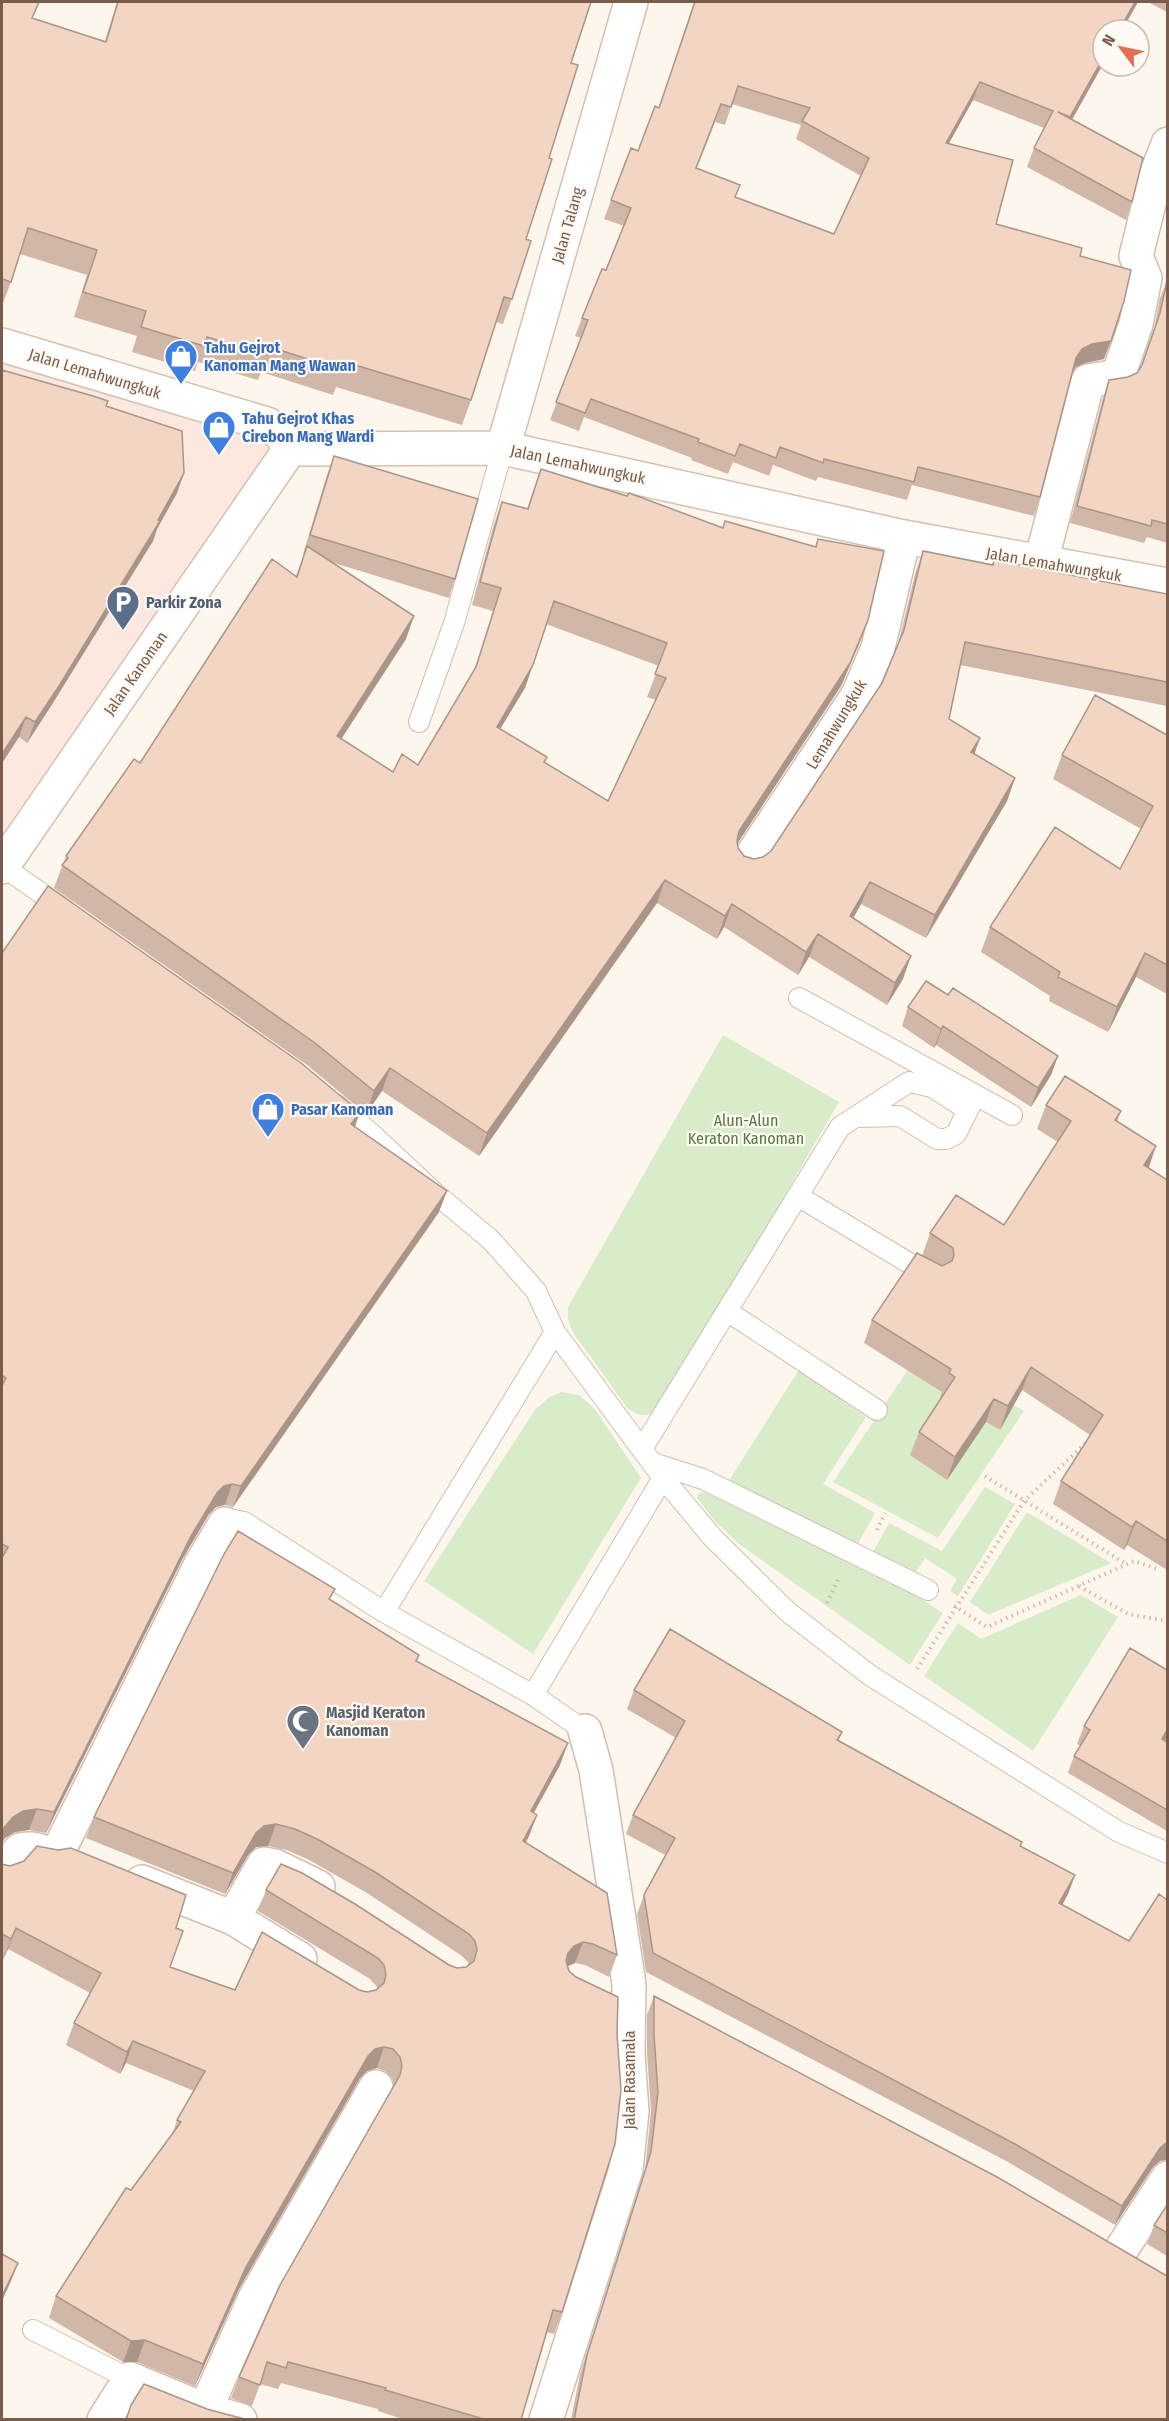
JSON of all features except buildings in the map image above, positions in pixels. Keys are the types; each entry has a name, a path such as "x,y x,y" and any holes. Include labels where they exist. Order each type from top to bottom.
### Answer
{"street":[{"name":"Jalan Talang","path":"503,448 631,2"},
{"path":"1041,562 1088,381 1118,375 1136,324 1145,278 1136,256 1156,175 1167,144"},
{"name":"Jalan Lemahwungkuk","path":"2,345 267,424 281,434 290,449 503,448 904,537 1167,585"},
{"name":"Jalan Kanoman","path":"2,866 290,449"},
{"name":"Lemahwungkuk","path":"747,863 858,695 878,648 904,537"},
{"path":"2,1869 8,1866 20,1850 35,1849 48,1854 55,1853 60,1848 200,1566 225,1524"},
{"name":"Jalan Rasamala","path":"546,2420 626,2169 632,2112 628,2054 618,1994 596,1770 585,1731"},
{"path":"60,1848 233,1918 323,1973"},
{"path":"233,1918 264,1864 275,1866 300,1878 344,1903"},
{"path":"618,1994 661,2001"},
{"path":"205,2410 255,2298 376,2087"},
{"path":"1121,2250 1167,2178"},
{"path":"1091,2232 1149,2267"},
{"path":"104,2420 130,2379 205,2410 240,2420"}],"lane":[{"path":"419,722 454,623 503,448"},
{"path":"2,866 79,920"},
{"path":"799,998 972,1103"},
{"path":"532,1695 653,1463 727,1311 840,1127 909,1082 932,1087 972,1103 998,1106 1012,1115"},
{"path":"318,1090 375,1136 437,1195 491,1240 536,1291 555,1332 653,1463 713,1538 788,1612 871,1676 1119,1832 1167,1853"},
{"path":"855,1117 900,1116 937,1138 946,1139 956,1134 972,1103"},
{"path":"798,1196 934,1278"},
{"path":"727,1311 877,1410"},
{"path":"384,1612 555,1332"},
{"path":"653,1463 703,1479 928,1590"},
{"path":"225,1524 234,1520 244,1521 384,1612 532,1695 585,1731"},
{"path":"33,2330 130,2379"}],"path":[{"path":"901,1694 1024,1501 1089,1440"},
{"path":"985,1476 1127,1564"},
{"path":"813,1631 852,1553"},
{"path":"928,1590 987,1627 1134,1561 1157,1569"},
{"path":"1079,1585 1128,1614 1167,1621"}],"shaded area":[{"path":"2,349 265,427 284,447 2,858"}],"green space":[{"name":"Alun-Alun Keraton Kanoman","path":"723,1035 839,1102 661,1408 653,1413 641,1415 628,1409 572,1331 568,1319 568,1307"},
{"path":"921,1350 1024,1411 938,1538 833,1482"},
{"path":"799,1370 866,1417 823,1484 875,1513 858,1544 728,1482"},
{"path":"561,1392 579,1395 594,1408 641,1478 533,1654 424,1581 535,1410 548,1398"},
{"path":"985,1487 1015,1504 958,1596 950,1591 957,1579 925,1558 916,1572 873,1552 889,1523 942,1551"},
{"path":"704,1492 914,1594 943,1613 910,1665 739,1544 714,1520 697,1498 698,1494"},
{"path":"1027,1512 1111,1563 988,1615 970,1602"},
{"path":"1081,1595 1118,1617 1033,1751 924,1676 958,1623 981,1639"}],"place":[{"name":"Tahu Gejrot Kanoman Mang Wawan","path":"181,385"},
{"name":"Tahu Gejrot Khas Cirebon Mang Wardi","path":"219,456"},
{"name":"Parkir Zona","path":"123,631"},
{"name":"Pasar Kanoman","path":"268,1138"},
{"name":"Masjid Keraton Kanoman","path":"303,1750"}]}
